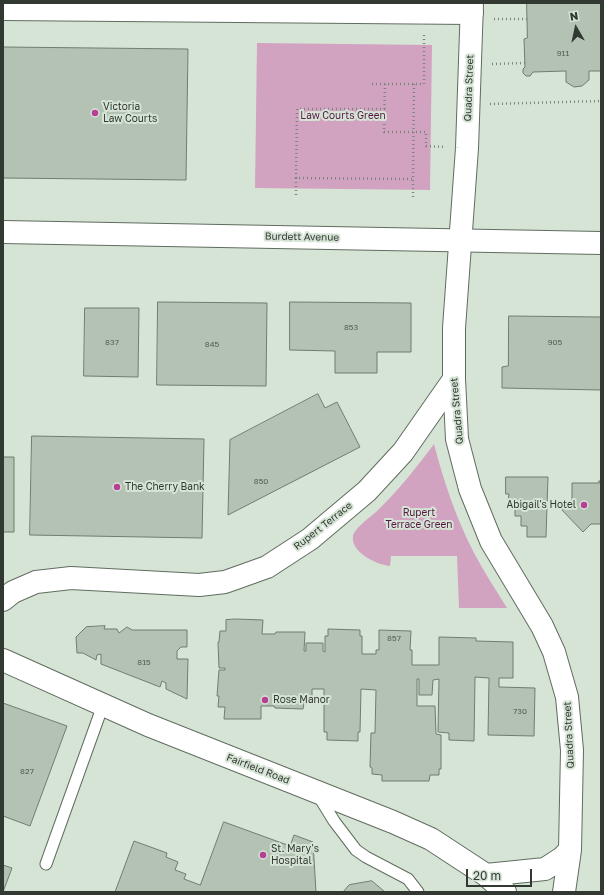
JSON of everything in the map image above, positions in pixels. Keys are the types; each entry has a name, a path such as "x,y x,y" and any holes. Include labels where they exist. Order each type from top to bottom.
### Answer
{"street":[{"path":"3,9 472,8"},
{"name":"Quadra Street","path":"472,8 467,148 454,328 454,379 457,439 470,489 491,540 542,626 554,652 567,697 572,750 570,850 564,892"},
{"name":"Burdett Avenue","path":"3,232 601,243"},
{"name":"Rupert Terrace","path":"3,600 13,592 36,582 71,578 199,585 225,582 267,567 310,539 367,491 403,452 454,379"},
{"name":"Fairfield Road","path":"3,660 155,728 393,822 432,840 486,875 505,892"},
{"path":"486,875 545,869 562,858 570,850"}],"lane":[{"path":"46,864 103,705"},
{"path":"316,791 334,821 356,850 366,857 408,879 418,892"}],"path":[{"path":"372,84 424,84 411,9"},
{"path":"511,19 527,19"},
{"path":"507,64 525,63"},
{"path":"385,84 384,132 426,132 426,146 467,148"},
{"path":"413,196 414,84"},
{"path":"468,103 601,101"},
{"path":"296,195 297,109 385,109"},
{"path":"296,178 413,179"}],"green space":[{"name":"Law Courts Green","path":"257,43 432,45 430,190 255,188"},
{"name":"Rupert Terrace Green","path":"434,444 446,486 462,527 478,560 507,608 459,608 457,556 391,556 390,566 378,563 366,557 360,552 353,542 353,536 356,530 392,496 414,471"}],"building":[{"path":"527,3 601,3 601,71 589,71 589,80 582,86 574,87 566,82 566,71 533,72 530,76 526,76 523,73 523,69 525,67 524,39 527,38"},
{"name":"Victoria Law Courts","path":"3,47 188,49 186,180 3,178"},
{"path":"158,302 267,303 266,386 157,385"},
{"path":"290,302 411,303 411,352 377,352 377,373 335,373 335,351 290,350"},
{"path":"85,308 139,308 138,377 84,376"},
{"path":"509,316 601,317 601,390 502,388 502,367 508,366"},
{"path":"318,394 325,408 337,402 360,447 228,515 230,440"},
{"name":"The Cherry Bank","path":"32,436 204,439 202,538 30,535"},
{"path":"3,457 14,457 14,532 3,532"},
{"path":"506,477 548,477 546,537 527,537 527,526 521,526 521,516 515,516 515,503 508,502 509,494 506,494"},
{"name":"Abigail's Hotel","path":"599,481 601,481 601,524 591,524 583,532 562,510 572,500 572,483 599,483"},
{"name":"Rose Manor","path":"226,620 263,620 262,634 275,634 276,632 305,632 304,651 306,651 306,643 323,643 323,651 325,652 325,636 328,636 328,629 360,630 360,636 362,636 362,654 376,654 376,650 379,650 379,630 411,631 410,650 412,650 412,665 439,665 439,637 476,638 476,641 513,642 513,678 499,678 499,687 535,688 534,736 488,735 489,678 475,677 474,741 449,740 449,733 438,732 439,679 433,680 432,695 419,695 419,679 417,679 417,706 435,706 436,734 441,735 441,769 439,769 439,775 430,775 429,781 382,781 382,775 372,774 372,768 370,767 371,733 375,733 376,690 361,689 360,732 358,732 358,741 327,740 327,732 324,732 324,689 312,689 312,703 304,703 303,709 261,706 261,719 224,719 225,707 218,707 219,696 217,696 219,670 225,670 225,668 219,668 218,642 220,631 226,631"},
{"path":"105,626 104,629 117,629 119,633 127,627 132,630 187,630 187,647 181,647 177,651 177,659 188,659 187,699 166,689 166,683 162,681 160,687 101,664 101,654 97,655 96,660 83,653 77,653 76,637 86,627"},
{"path":"3,703 67,726 30,826 3,816"},
{"name":"St. Mary's Hospital","path":"224,822 290,846 294,835 313,842 316,892 115,892 134,841 167,853 166,857 178,862 175,870 186,874 184,879 200,885"},
{"path":"3,865 12,868 3,892"},
{"path":"372,881 385,892 343,892 349,885"}],"place":[{"name":"Victoria Law Courts","path":"95,113"},
{"name":"The Cherry Bank","path":"117,487"},
{"name":"Abigail's Hotel","path":"584,505"},
{"name":"Rose Manor","path":"265,700"},
{"name":"St. Mary's Hospital","path":"263,855"}]}
